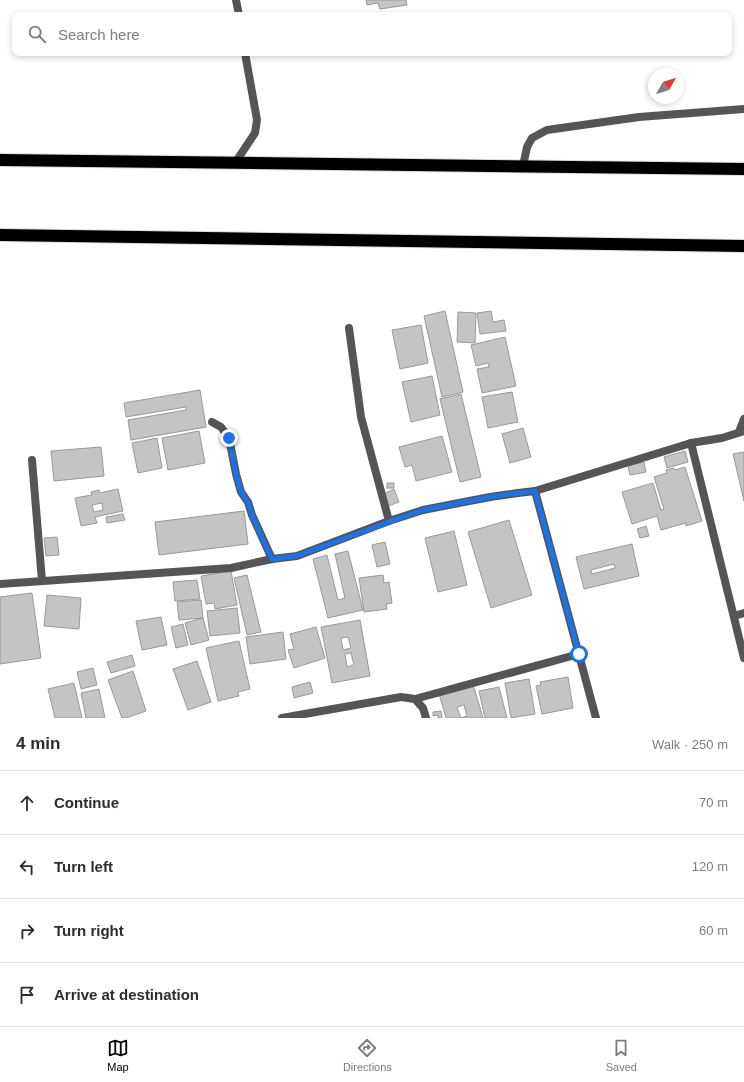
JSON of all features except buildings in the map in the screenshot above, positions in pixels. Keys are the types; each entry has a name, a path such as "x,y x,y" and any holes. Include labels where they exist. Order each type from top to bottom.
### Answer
{"highway":[{"path":"0,160 744,169"},
{"path":"0,235 744,246"}],"street":[{"path":"236,0 238,12"},
{"path":"235,163 254,133 257,120 246,56"},
{"path":"523,166 527,147 532,138 547,130 639,117 744,109"},
{"path":"349,328 361,417 389,522"},
{"path":"0,584 231,568 272,559 297,556 423,510 497,496 535,491 691,443 722,438 742,432 744,418"},
{"path":"212,422 222,427 229,438 241,492 248,502 252,515 272,559"},
{"path":"691,443 744,658"},
{"path":"32,460 42,581"},
{"path":"535,491 596,718"},
{"path":"734,616 744,613"},
{"path":"282,718 401,697 415,699 579,654"},
{"path":"415,699 423,708 426,718"}],"route":[{"path":"229,438 241,492 248,502 252,515 272,559 297,556 423,510 490,497 535,491 579,654"}]}
